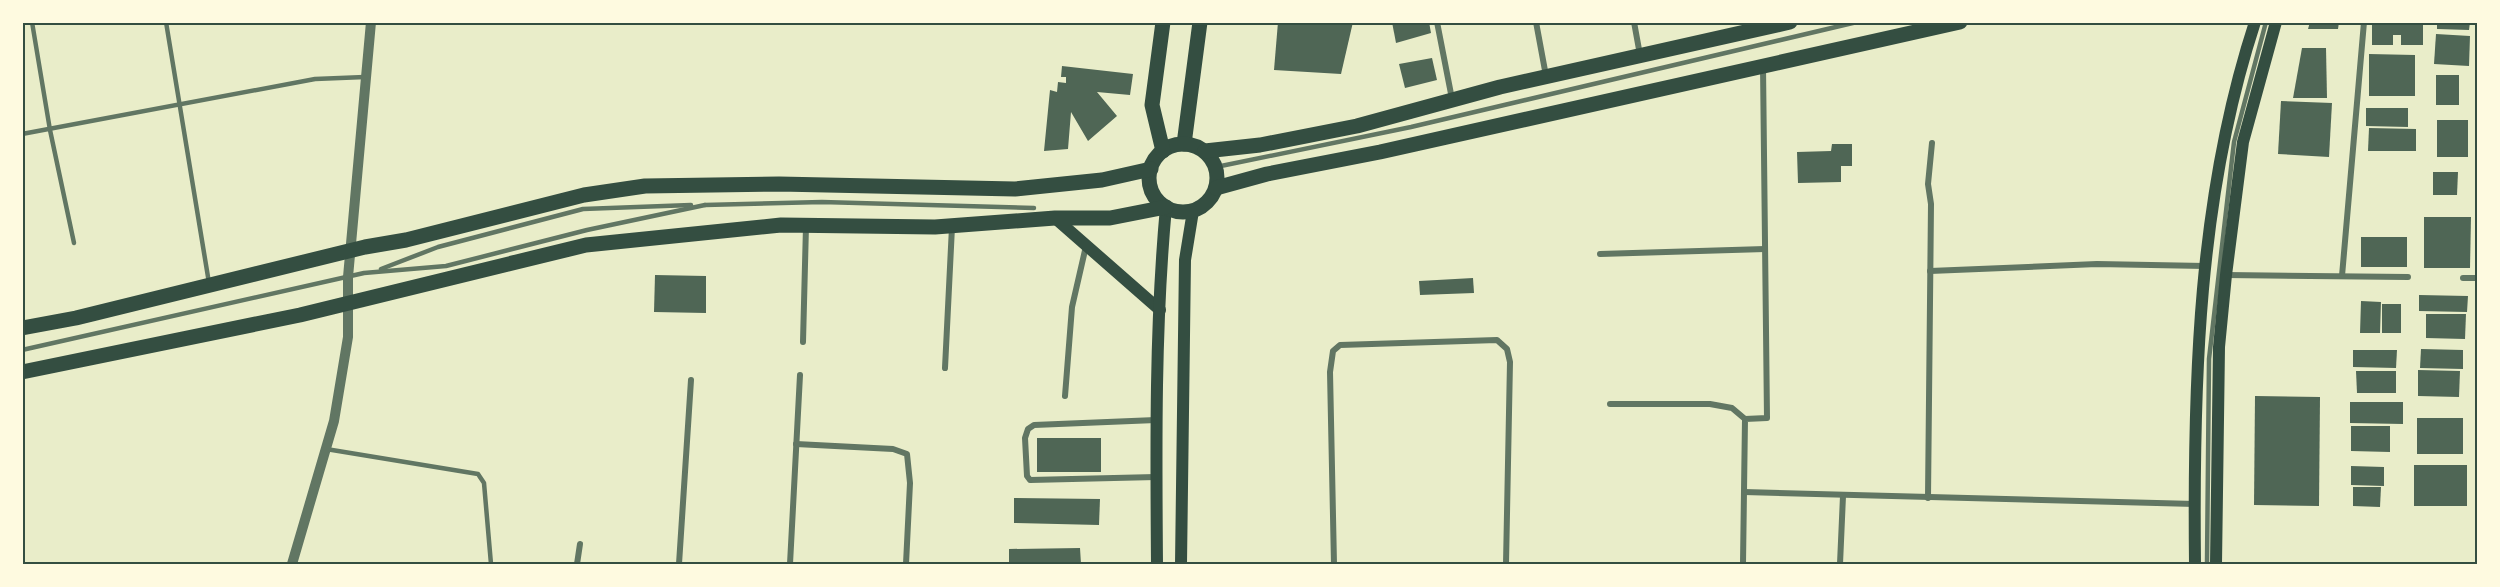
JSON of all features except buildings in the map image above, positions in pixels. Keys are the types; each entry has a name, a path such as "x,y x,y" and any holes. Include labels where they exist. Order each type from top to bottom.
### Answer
{"main road":[{"path":"1163,22 1152,105 1163,151"},
{"path":"1184,144 1200,22"},
{"path":"1790,22 1740,27 1640,56 1546,76 1357,126 1260,145 1204,151 1184,144 1163,151 1151,169 1152,191 1166,207 1175,211 1193,211 1203,206 1216,189 1267,174 1380,153 1960,22"},
{"path":"2195,564 2199,345 2206,266 2223,138 2255,22"},
{"path":"2216,564 2219,347 2226,275 2242,142 2276,22"},
{"path":"1204,151 1216,167 1216,189"},
{"path":"22,328 406,240 584,195 645,186 779,184 1015,189 1102,180 1151,169"},
{"path":"22,372 346,304 586,245 685,233 806,225 952,226 1055,218 1110,218 1166,207"},
{"path":"1157,564 1156,420 1166,207"},
{"path":"1181,564 1185,260 1193,211"},
{"path":"1055,218 1160,310"}],"street":[{"path":"292,564 334,422 348,337 346,304 371,22"},
{"path":"1437,22 1452,100"},
{"path":"1536,22 1546,76"},
{"path":"1634,22 1640,56"},
{"path":"2342,276 2364,22"},
{"path":"1610,404 1710,404 1732,408 1745,419 1767,418 1763,65"},
{"path":"1928,498 1930,271 1928,184 1932,143"},
{"path":"803,342 806,225"},
{"path":"945,368 952,226"},
{"path":"1065,396 1072,307 1086,245"},
{"path":"1600,254 1765,249"},
{"path":"1930,271 2097,264 2206,266"},
{"path":"2226,275 2408,277"},
{"path":"2463,278 2478,278"},
{"path":"1334,564 1330,372 1333,351 1340,345 1497,340 1507,349 1510,362 1506,564"},
{"path":"790,564 800,375"},
{"path":"679,564 691,380"},
{"path":"1743,564 1745,419"},
{"path":"1156,420 1034,425 1028,429 1025,438 1027,476 1030,480 1156,477"},
{"path":"796,444 893,449 907,454 910,483 906,564"},
{"path":"1744,492 2196,504"},
{"path":"1840,564 1843,496"},
{"path":"577,564 580,544"}],"lane":[{"path":"32,22 50,130 74,243"},
{"path":"166,22 209,286"},
{"path":"2207,564 2210,348 2234,142 2266,22"},
{"path":"1216,167 1411,127 1857,23"},
{"path":"22,134 315,79 367,77"},
{"path":"376,271 438,247 583,209 822,202 1034,208"},
{"path":"22,350 376,271 446,266 587,230 705,205"},
{"path":"326,448 478,474 484,483 491,564"}]}
